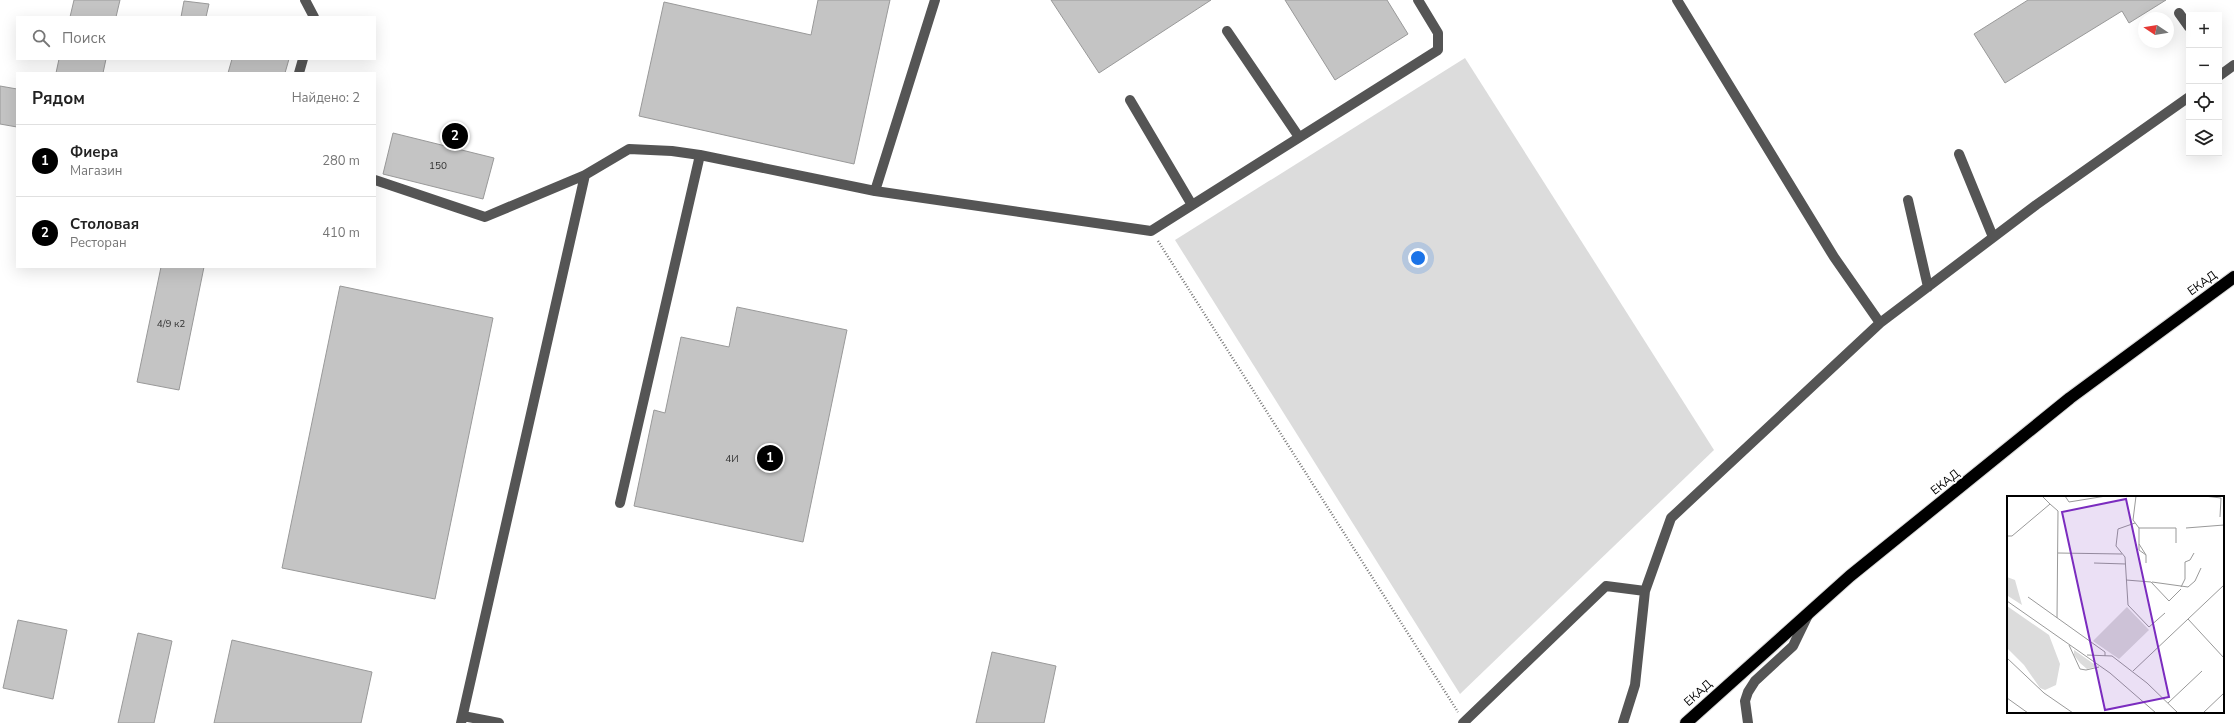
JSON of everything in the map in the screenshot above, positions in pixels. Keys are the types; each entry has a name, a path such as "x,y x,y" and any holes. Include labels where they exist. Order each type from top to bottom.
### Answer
{"highway":[{"name":"ЕКАД","path":"1686,723 1850,576 2070,398 2234,277"}],"street":[{"path":"305,0 313,16"},
{"path":"875,191 935,0"},
{"path":"376,180 485,217 585,175 629,149 672,151 700,155 875,191 1151,231 1438,50 1438,33 1418,0"},
{"path":"1677,0 1834,257 1880,323"},
{"path":"2179,13 2186,23"},
{"path":"1227,31 1299,138"},
{"path":"299,72 303,60"},
{"path":"2222,72 2234,65"},
{"path":"1623,723 1634,685 1645,591 1670,518 1880,323 2036,205 2186,99"},
{"path":"1130,100 1192,205"},
{"path":"1958,154 1993,237"},
{"path":"620,503 700,155"},
{"path":"499,723 462,719 585,175"},
{"path":"1908,200 1928,287"},
{"path":"1463,722 1606,586 1645,591"},
{"path":"1748,723 1745,701 1748,692 1755,681 1793,646 1809,613"}],"path":[{"path":"1151,231 1463,722"}],"shaded area":[{"path":"1465,58 1714,450 1460,694 1175,240"}],"building":[{"path":"74,0 120,0 116,16 70,16"},
{"path":"818,0 890,0 854,164 639,116 664,2 811,35"},
{"path":"1051,0 1211,0 1099,73"},
{"path":"1285,0 1387,0 1408,34 1335,80"},
{"path":"2028,0 2166,0 2147,12 2138,12 2138,17 2129,23 2122,11 2005,83 1974,34"},
{"path":"184,1 209,4 206,16 181,16"},
{"path":"59,60 106,60 103,72 56,72"},
{"path":"232,60 289,60 285,72 228,72"},
{"path":"0,86 16,89 16,127 0,124"},
{"path":"393,133 494,158 483,199 383,174"},
{"path":"161,268 204,268 179,390 137,382"},
{"path":"340,286 493,318 435,599 282,568"},
{"path":"737,307 847,330 803,542 634,506 654,410 665,413 681,337 729,347"},
{"path":"18,620 67,630 53,699 3,688"},
{"path":"138,633 172,641 154,723 118,723"},
{"path":"232,640 372,672 361,723 214,723"},
{"path":"992,652 1056,666 1044,723 976,723"}],"place":[{"name":"Столовая","path":"455,136"},
{"name":"Фиера","path":"770,458"}]}
